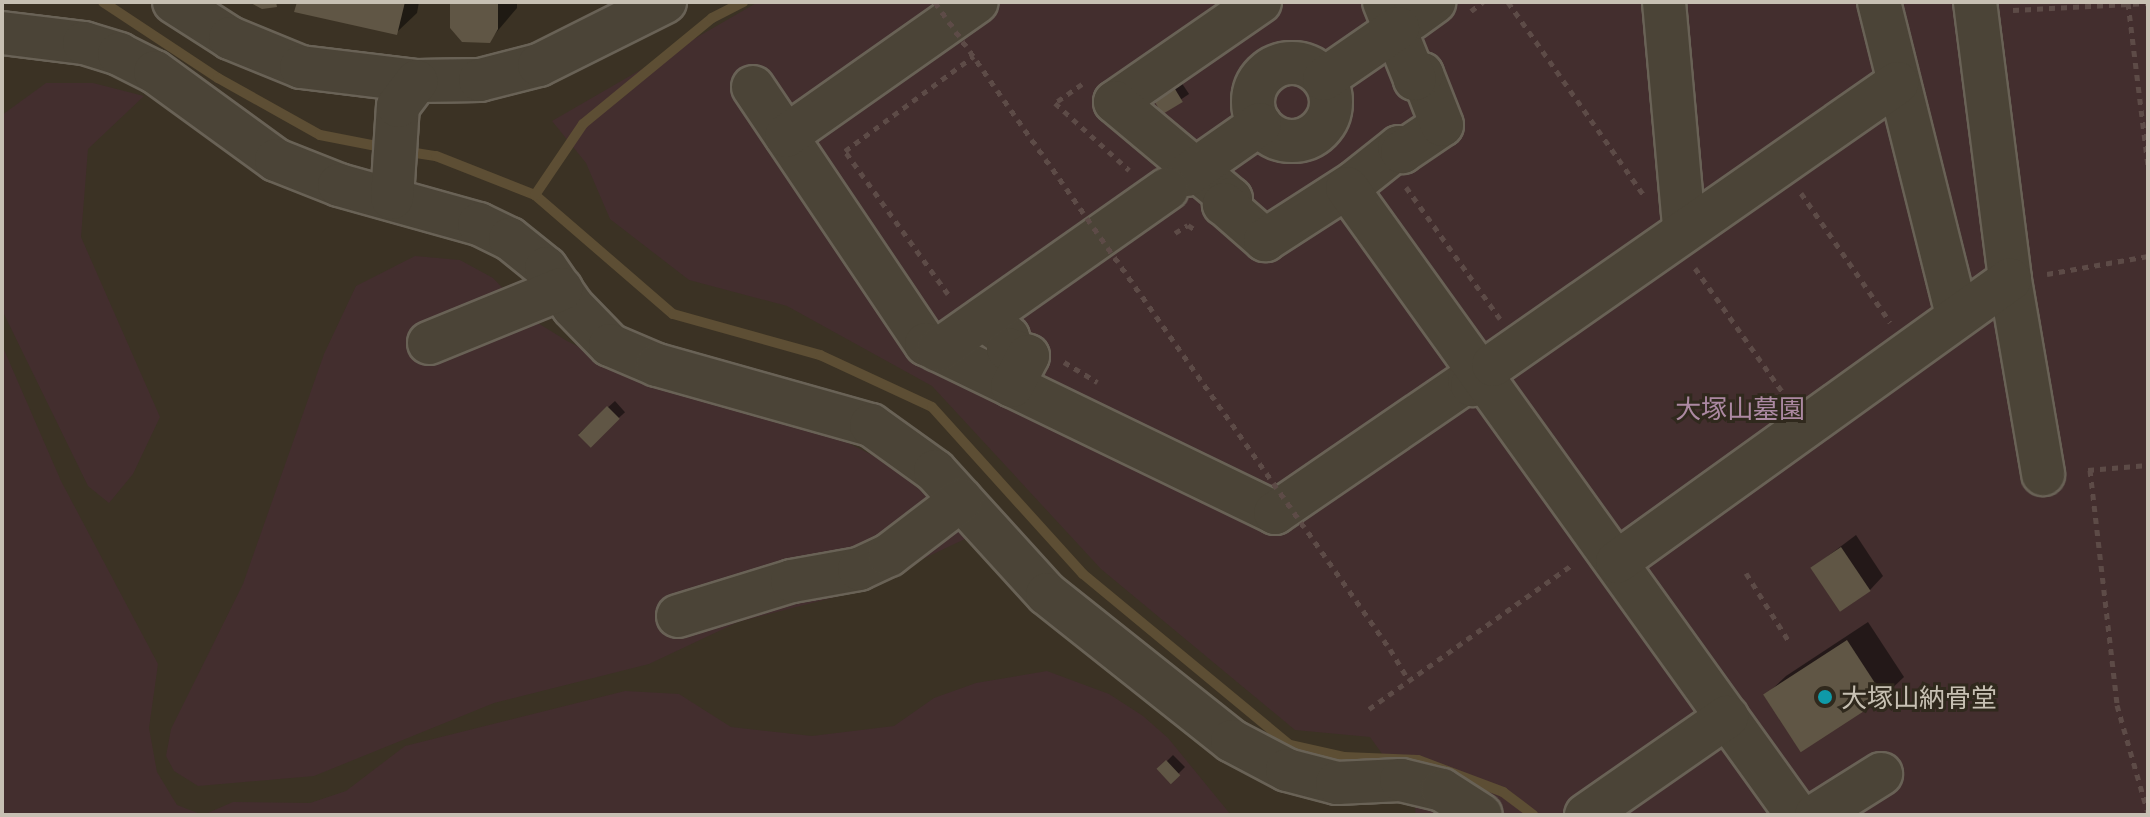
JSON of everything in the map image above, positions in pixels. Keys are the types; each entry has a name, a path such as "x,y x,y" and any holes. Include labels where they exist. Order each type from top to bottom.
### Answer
{"street":[{"path":"174,2 230,38 301,67 407,94 539,65 665,2"},
{"path":"1879,2 1957,315"},
{"path":"1673,4 1684,228"},
{"path":"1976,7 2010,280 2043,474"},
{"path":"786,136 954,8"},
{"path":"1270,70 1235,10 1115,102 1183,178 1231,199 1224,204 1265,240 1351,185 1408,162 1402,152 1442,125 1422,74 1415,79 1414,16"},
{"path":"1324,79 1414,16"},
{"path":"2,33 84,43 119,54 155,72 276,160 339,185 479,224 510,239 546,268 610,345 657,365 871,425 935,471 1047,594 1232,741 1287,770 1337,783 1401,780 1442,790 1481,815"},
{"path":"1293,63 1310,67 1324,79 1331,111 1316,133 1296,141 1277,138 1260,124 1253,101 1256,86 1270,70 1293,63"},
{"path":"938,350 1010,336 1275,513 1469,380 1472,385 1684,228 1897,83"},
{"path":"753,87 926,344 938,350 1010,336 1101,247 1183,178 1260,124"},
{"path":"392,198 407,94"},
{"path":"1316,133 1797,815"},
{"path":"1600,538 2010,280"},
{"path":"429,343 561,289"},
{"path":"1436,306 1498,363 1530,440"},
{"path":"678,616 792,581 859,569 889,555 961,500"},
{"path":"1586,815 1727,717"},
{"path":"1816,815 1881,774"}],"path":[{"path":"1414,16 1483,2"},
{"path":"2128,3 2148,165"},
{"path":"1976,7 2148,3"},
{"path":"954,8 974,56 1101,247 1390,649 1408,680"},
{"path":"974,56 845,151 945,296 1010,336"},
{"path":"1093,76 1055,103 1131,171 1118,180"},
{"path":"1408,162 1405,185 1498,363"},
{"path":"1781,163 1889,323 1901,315"},
{"path":"1093,197 1101,247"},
{"path":"1162,241 1188,225 1201,234"},
{"path":"2010,280 2148,256"},
{"path":"2043,474 2148,465"},
{"path":"2090,470 2117,705 2148,813"},
{"path":"1369,709 1600,538"},
{"path":"1746,573 1788,640"}],"green space":[{"name":"大塚山墓園","path":"758,2 2148,2 2148,815 1415,815 1416,801 1370,737 1295,730 1101,569 932,386 787,306 689,280 610,219 586,163 552,121"},
{"path":"46,83 93,83 144,96 88,149 81,237 160,417 133,474 109,503 88,486 2,310 2,115"},
{"path":"415,256 460,260 493,278 533,320 567,341 670,392 831,434 903,471 967,538 851,593 738,622 649,664 494,703 314,776 198,786 174,771 166,756 171,729 243,584 324,354 356,286"},
{"path":"2,345 61,481 158,664 149,728 157,772 177,805 203,815 2,815"},
{"path":"1047,671 1109,694 1143,716 1168,738 1231,815 203,815 233,802 310,803 346,791 405,746 625,691 679,694 731,727 812,736 894,726 934,698 976,683"}],"building":[{"path":"249,2 276,2 277,7 262,9"},
{"path":"297,2 405,2 397,35 294,12"},
{"path":"450,2 498,2 498,29 490,43 462,42 450,28"},
{"path":"1172,84 1183,102 1162,114 1151,96"},
{"path":"607,406 620,419 591,448 578,435"},
{"path":"1841,547 1871,591 1840,612 1810,568"},
{"name":"大塚山納骨堂","path":"1847,640 1885,698 1801,752 1763,694"},
{"path":"1166,760 1180,775 1171,784 1156,769"}],"waterway":[{"path":"103,2 218,78 320,135 387,148"},
{"path":"535,195 583,124 712,18 743,2"},
{"path":"403,151 436,156 535,195 673,314 820,355 932,407 1083,574 1290,745 1344,757 1418,760 1503,792 1533,815"}],"place":[{"name":"大塚山納骨堂","path":"1825,697"}]}
